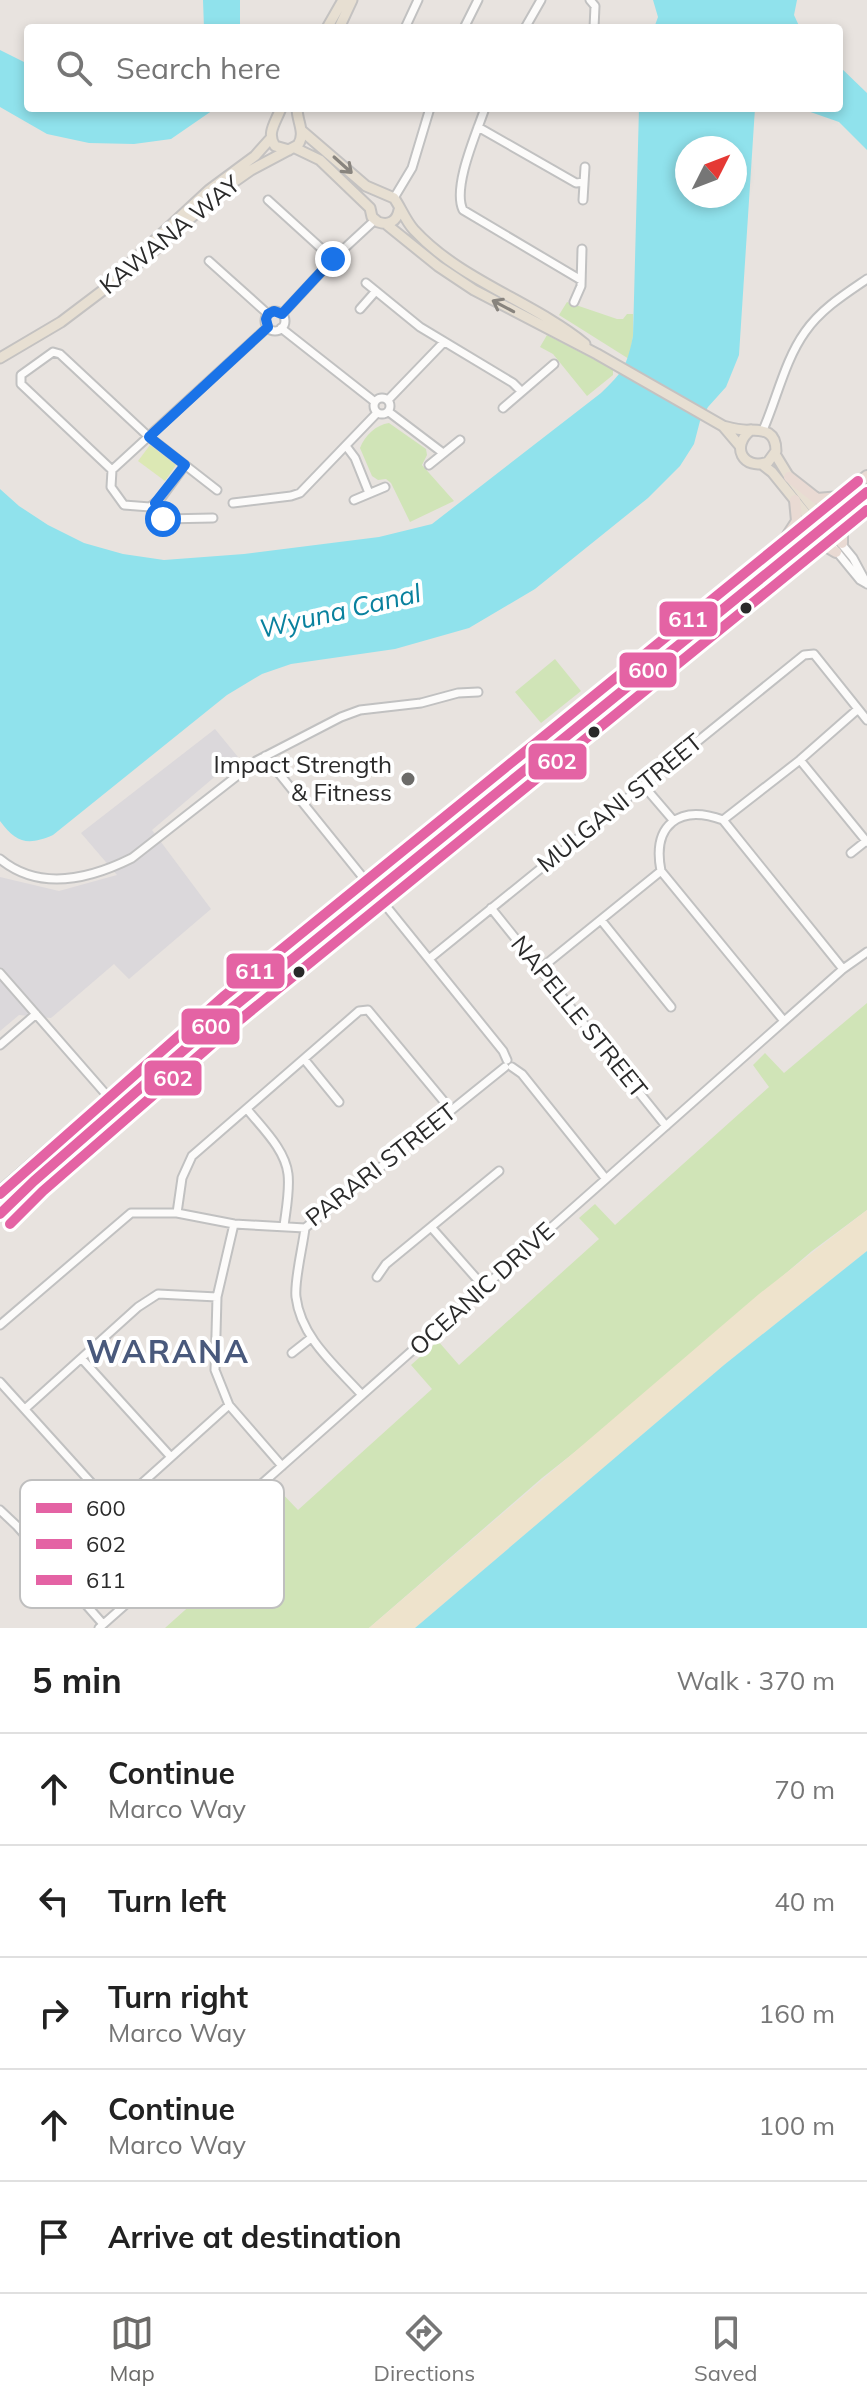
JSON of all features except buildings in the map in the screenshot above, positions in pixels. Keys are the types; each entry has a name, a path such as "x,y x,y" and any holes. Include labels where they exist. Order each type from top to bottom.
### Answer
{"highway":[{"path":"0,1214 232,1008 792,553 842,496 867,476"},
{"path":"789,477 817,499 842,496"},
{"path":"0,1192 366,881 783,544 863,496"},
{"path":"792,553 824,545 839,547 842,527 863,496"},
{"path":"783,544 797,521 795,500"}],"main road":[{"path":"329,24 343,0"},
{"path":"341,24 352,0"},
{"path":"280,112 272,127 271,138 275,146 320,160 370,208 375,220 386,224 438,266 474,290 597,354 723,426 740,446 747,461 763,465 772,472 819,523"},
{"path":"292,149 301,142 298,112"},
{"path":"277,121 288,119 366,186 390,196 416,232 447,258 563,328 597,354"},
{"name":"KAWANA WAY","path":"93,298 209,190 255,156 271,138"},
{"name":"KAWANA WAY","path":"0,358 61,322 93,298 147,257 221,191 251,170 292,149"},
{"path":"370,208 376,197 390,196"},
{"path":"386,224 396,219 399,210"},
{"path":"723,426 763,430 775,440 775,454 819,523"},
{"path":"740,446 751,430"},
{"path":"763,465 775,454"}],"street":[{"path":"407,24 418,0"},
{"path":"466,24 478,0"},
{"path":"527,24 541,0"},
{"path":"590,0 595,6 594,24"},
{"path":"390,196 412,168 429,112"},
{"path":"484,112 459,196 463,210 581,280"},
{"path":"478,127 576,183 584,182"},
{"path":"583,200 585,167"},
{"path":"268,200 333,259"},
{"path":"282,314 333,259 375,220"},
{"path":"574,302 580,291 582,249"},
{"path":"209,261 268,314"},
{"path":"763,430 797,345 806,331 832,304 867,279"},
{"path":"366,283 420,327 513,383 521,391"},
{"path":"360,309 375,292"},
{"path":"268,327 268,314 274,311 282,314"},
{"path":"268,327 281,328 285,323 282,314"},
{"path":"185,465 150,507 124,505 111,487 112,470 268,327"},
{"path":"281,328 375,402"},
{"path":"388,400 443,343"},
{"path":"112,470 21,384 21,375 53,352 60,354 149,437 217,490"},
{"path":"503,408 554,364"},
{"path":"375,402 381,398 388,400"},
{"path":"388,400 389,412"},
{"path":"375,402 377,413 382,415 389,412"},
{"path":"389,412 443,453"},
{"path":"233,503 300,493 377,413"},
{"path":"429,465 460,440"},
{"path":"346,446 355,458 369,493"},
{"path":"354,500 385,487"},
{"path":"155,503 163,519 213,518"},
{"path":"819,523 860,580 867,584"},
{"name":"MULGANI STREET","path":"429,959 804,655 814,654 858,709"},
{"path":"0,859 24,873 53,880 66,880 119,865 265,756 341,717 360,710 478,692"},
{"path":"723,820 800,760 858,709 867,720"},
{"path":"265,756 503,1051 508,1065 522,1074 606,1179"},
{"path":"800,760 866,842 851,853"},
{"path":"643,785 673,820"},
{"path":"784,1021 661,871 658,855 661,839 673,820 684,815 707,814 723,820 843,969"},
{"path":"540,969 661,871"},
{"name":"NAPELLE STREET","path":"491,908 666,1126"},
{"path":"601,920 671,1007"},
{"name":"OCEANIC DRIVE","path":"266,1480 843,969 867,952"},
{"path":"0,973 118,1108"},
{"path":"177,1213 182,1178 192,1156 359,1011 368,1010 451,1110"},
{"path":"0,1045 36,1014"},
{"path":"304,1059 339,1102"},
{"name":"PARARI STREET","path":"0,1325 131,1213 177,1213 234,1224 305,1228 508,1065"},
{"path":"247,1109 280,1151 286,1164 289,1176 284,1226"},
{"path":"377,1277 386,1264 499,1171"},
{"path":"234,1224 217,1297 215,1370 229,1405 282,1466"},
{"path":"431,1227 484,1287"},
{"path":"305,1228 295,1296 311,1338 362,1395"},
{"path":"26,1408 138,1307 158,1294 217,1297"},
{"path":"292,1353 311,1338"},
{"path":"82,1359 171,1457"},
{"path":"0,1382 89,1480"},
{"path":"145,1480 229,1405"},
{"path":"0,1510 20,1532"},
{"path":"86,1608 101,1626"},
{"name":"OCEANIC DRIVE","path":"101,1626 121,1608"}],"shaded area":[{"path":"215,729 238,757 152,830 211,909 129,979 114,964 51,1018 19,1015 0,1031 0,877 59,891 117,875 81,833"}],"green space":[{"path":"567,302 617,319 633,314 629,359 559,315"},
{"path":"547,335 613,369 613,375 587,396 553,354 540,347"},
{"path":"389,423 426,449 427,455 422,465 454,501 410,522 391,483 372,476 360,448 372,431"},
{"path":"150,445 176,465 165,481 138,461"},
{"path":"555,659 581,691 541,723 515,692"},
{"path":"867,1003 867,1210 812,1251 369,1628 165,1628 187,1608 284,1608 284,1495 298,1510 432,1389 411,1365 438,1341 459,1365 599,1239 579,1218 595,1204 615,1225 769,1087 753,1065 765,1053 784,1073"}],"sand":[{"path":"867,1210 867,1251 724,1365 415,1628 369,1628 759,1294"}],"water":[{"path":"203,0 240,0 240,24 204,24"},
{"path":"653,0 797,0 794,15 798,24 655,24 658,17"},
{"path":"0,50 24,62 24,112 210,112 171,139 134,144 89,143 47,134 0,107"},
{"path":"843,70 867,93 867,150 839,122 810,112 843,112"},
{"name":"Wyuna Canal","path":"639,112 755,112 739,355 726,387 708,407 700,421 694,444 680,466 648,498 535,589 469,628 395,649 291,664 262,674 227,695 53,835 36,841 23,840 0,821 0,489 48,525 84,543 123,554 164,560 244,554 379,537 432,524 601,393 623,368 633,336"},
{"path":"867,1251 867,1628 415,1628 724,1365"}],"transit line":[{"name":"611","path":"0,1194 223,997 858,481"},
{"name":"600","path":"0,1214 232,1008 867,492"},
{"name":"602","path":"10,1224 43,1191 241,1019 867,510"}],"place":[{"name":"Impact Strength & Fitness","path":"408,779"}],"district":[{"name":"WARANA","path":"168,1352"}],"route":[{"path":"163,519 155,503 185,465 149,437 268,327 268,314 274,311 282,314 333,259"}]}
